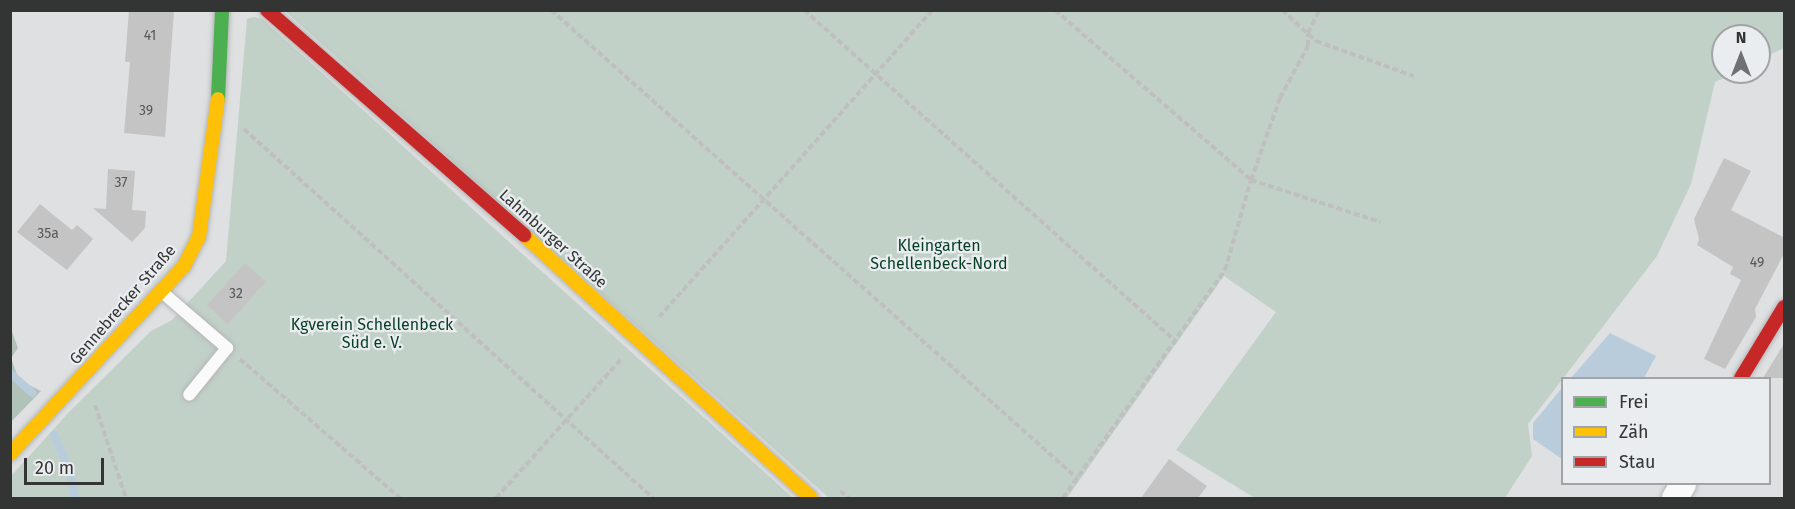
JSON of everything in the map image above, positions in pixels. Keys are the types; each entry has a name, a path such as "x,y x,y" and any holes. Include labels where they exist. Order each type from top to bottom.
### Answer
{"street":[{"name":"Gennebrecker Straße","path":"10,454 85,375 159,290 184,266 199,237 217,114 222,10"},
{"name":"Lahmburger Straße","path":"267,10 286,23 640,339 811,498"},
{"path":"1742,377 1785,307"}],"lane":[{"path":"159,290 227,348 189,395"}],"path":[{"path":"551,10 1078,479"},
{"path":"804,10 1177,342"},
{"path":"496,498 933,10"},
{"path":"1055,10 1251,180 1380,222"},
{"path":"1282,10 1316,41 1414,76"},
{"path":"1064,498 1177,342 1225,270 1251,180 1280,98 1308,46 1308,33 1319,10"},
{"path":"217,114 238,124 653,498"},
{"path":"227,348 400,498"},
{"path":"85,375 126,498"}],"green space":[{"name":"Kleingarten Schellenbeck-Nord","path":"1784,10 1784,48 1771,54 1771,24 1711,24 1711,84 1715,84 1691,184 1657,256 1564,377 1561,377 1561,381 1528,424 1532,456 1505,498 1255,498 1176,450 1276,312 1224,276 1067,498 829,498 285,11"},
{"name":"Kgverein Schellenbeck Süd e. V.","path":"254,17 262,19 793,498 11,498 11,476 70,411 151,331 172,320 226,261 247,19"},
{"path":"11,329 18,348 11,358"},
{"path":"11,358 19,380 41,391 11,422"}],"water":[{"path":"1610,333 1656,356 1645,377 1572,377"},
{"path":"1561,389 1561,458 1533,439 1533,423"}],"building":[{"path":"129,10 174,10 165,137 124,133 130,62 125,62"},
{"path":"1724,158 1751,171 1731,210 1785,238 1785,252 1755,309 1756,317 1725,369 1704,359 1741,280 1730,274 1733,267 1697,245 1699,239 1694,219"},
{"path":"108,169 135,171 132,210 146,211 145,228 132,242 93,208 106,209"},
{"path":"40,204 72,230 77,225 93,239 67,270 17,232"},
{"path":"245,263 266,282 228,324 207,305"},
{"path":"1785,342 1785,378 1764,377"},
{"path":"1169,459 1207,486 1198,498 1141,498"}],"waterway":[{"path":"10,373 32,393"},
{"path":"54,435 69,468 75,498"}],"traffic: fast":[{"path":"218,99 222,10"}],"traffic: slow":[{"path":"10,454 184,266 199,237 218,99"},
{"path":"524,235 811,498"}],"traffic: jam":[{"path":"267,10 524,235"},
{"path":"1742,377 1784,307"}]}
